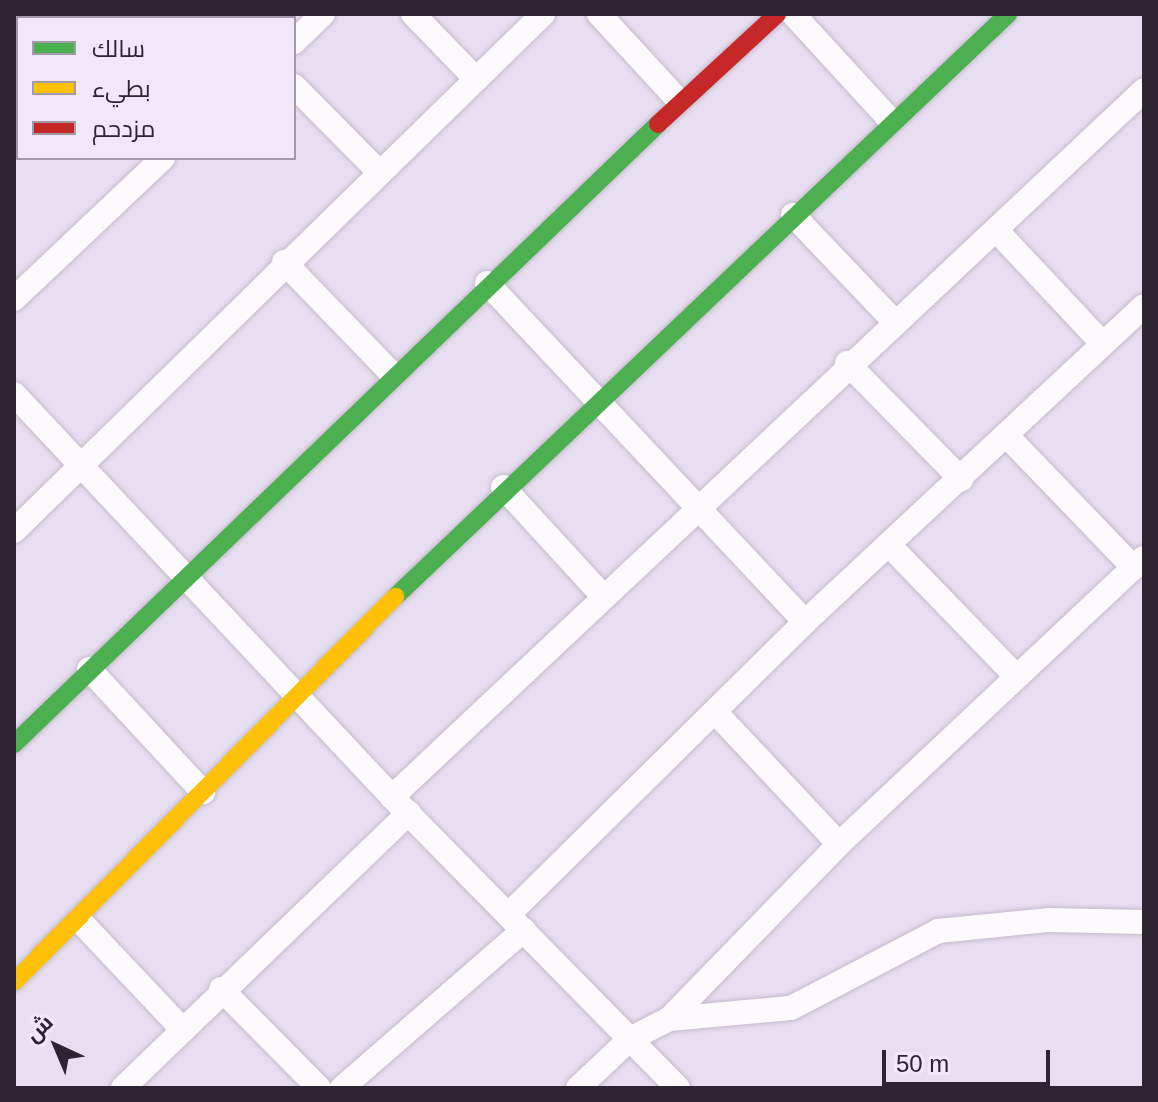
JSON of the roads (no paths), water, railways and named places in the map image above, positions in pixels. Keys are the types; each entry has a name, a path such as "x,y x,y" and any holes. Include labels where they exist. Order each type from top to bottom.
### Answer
{"street":[{"path":"296,40 323,14"},
{"path":"413,14 476,79"},
{"path":"14,531 82,467 377,170 543,14"},
{"path":"599,14 679,101"},
{"path":"14,744 487,283 679,101 777,14"},
{"path":"793,14 891,121"},
{"path":"14,982 80,921 297,694 503,487 1008,14"},
{"path":"296,88 377,170"},
{"path":"123,1088 183,1030 601,594 1144,90"},
{"path":"14,299 161,160"},
{"path":"793,215 895,322"},
{"path":"996,230 1102,343"},
{"path":"284,262 392,374"},
{"path":"487,283 693,509 805,622"},
{"path":"342,1088 516,922 805,622 1144,306"},
{"path":"847,363 961,479"},
{"path":"14,394 400,805 678,1088"},
{"path":"578,1088 630,1039 669,1019 839,844 1139,563 1007,436"},
{"path":"503,487 601,594"},
{"path":"890,546 1017,677"},
{"path":"89,669 203,792"},
{"path":"717,714 839,844"},
{"path":"669,1019 791,1008 938,931 1049,920 1144,922"},
{"path":"80,921 183,1030"},
{"path":"221,989 319,1088"}]}
